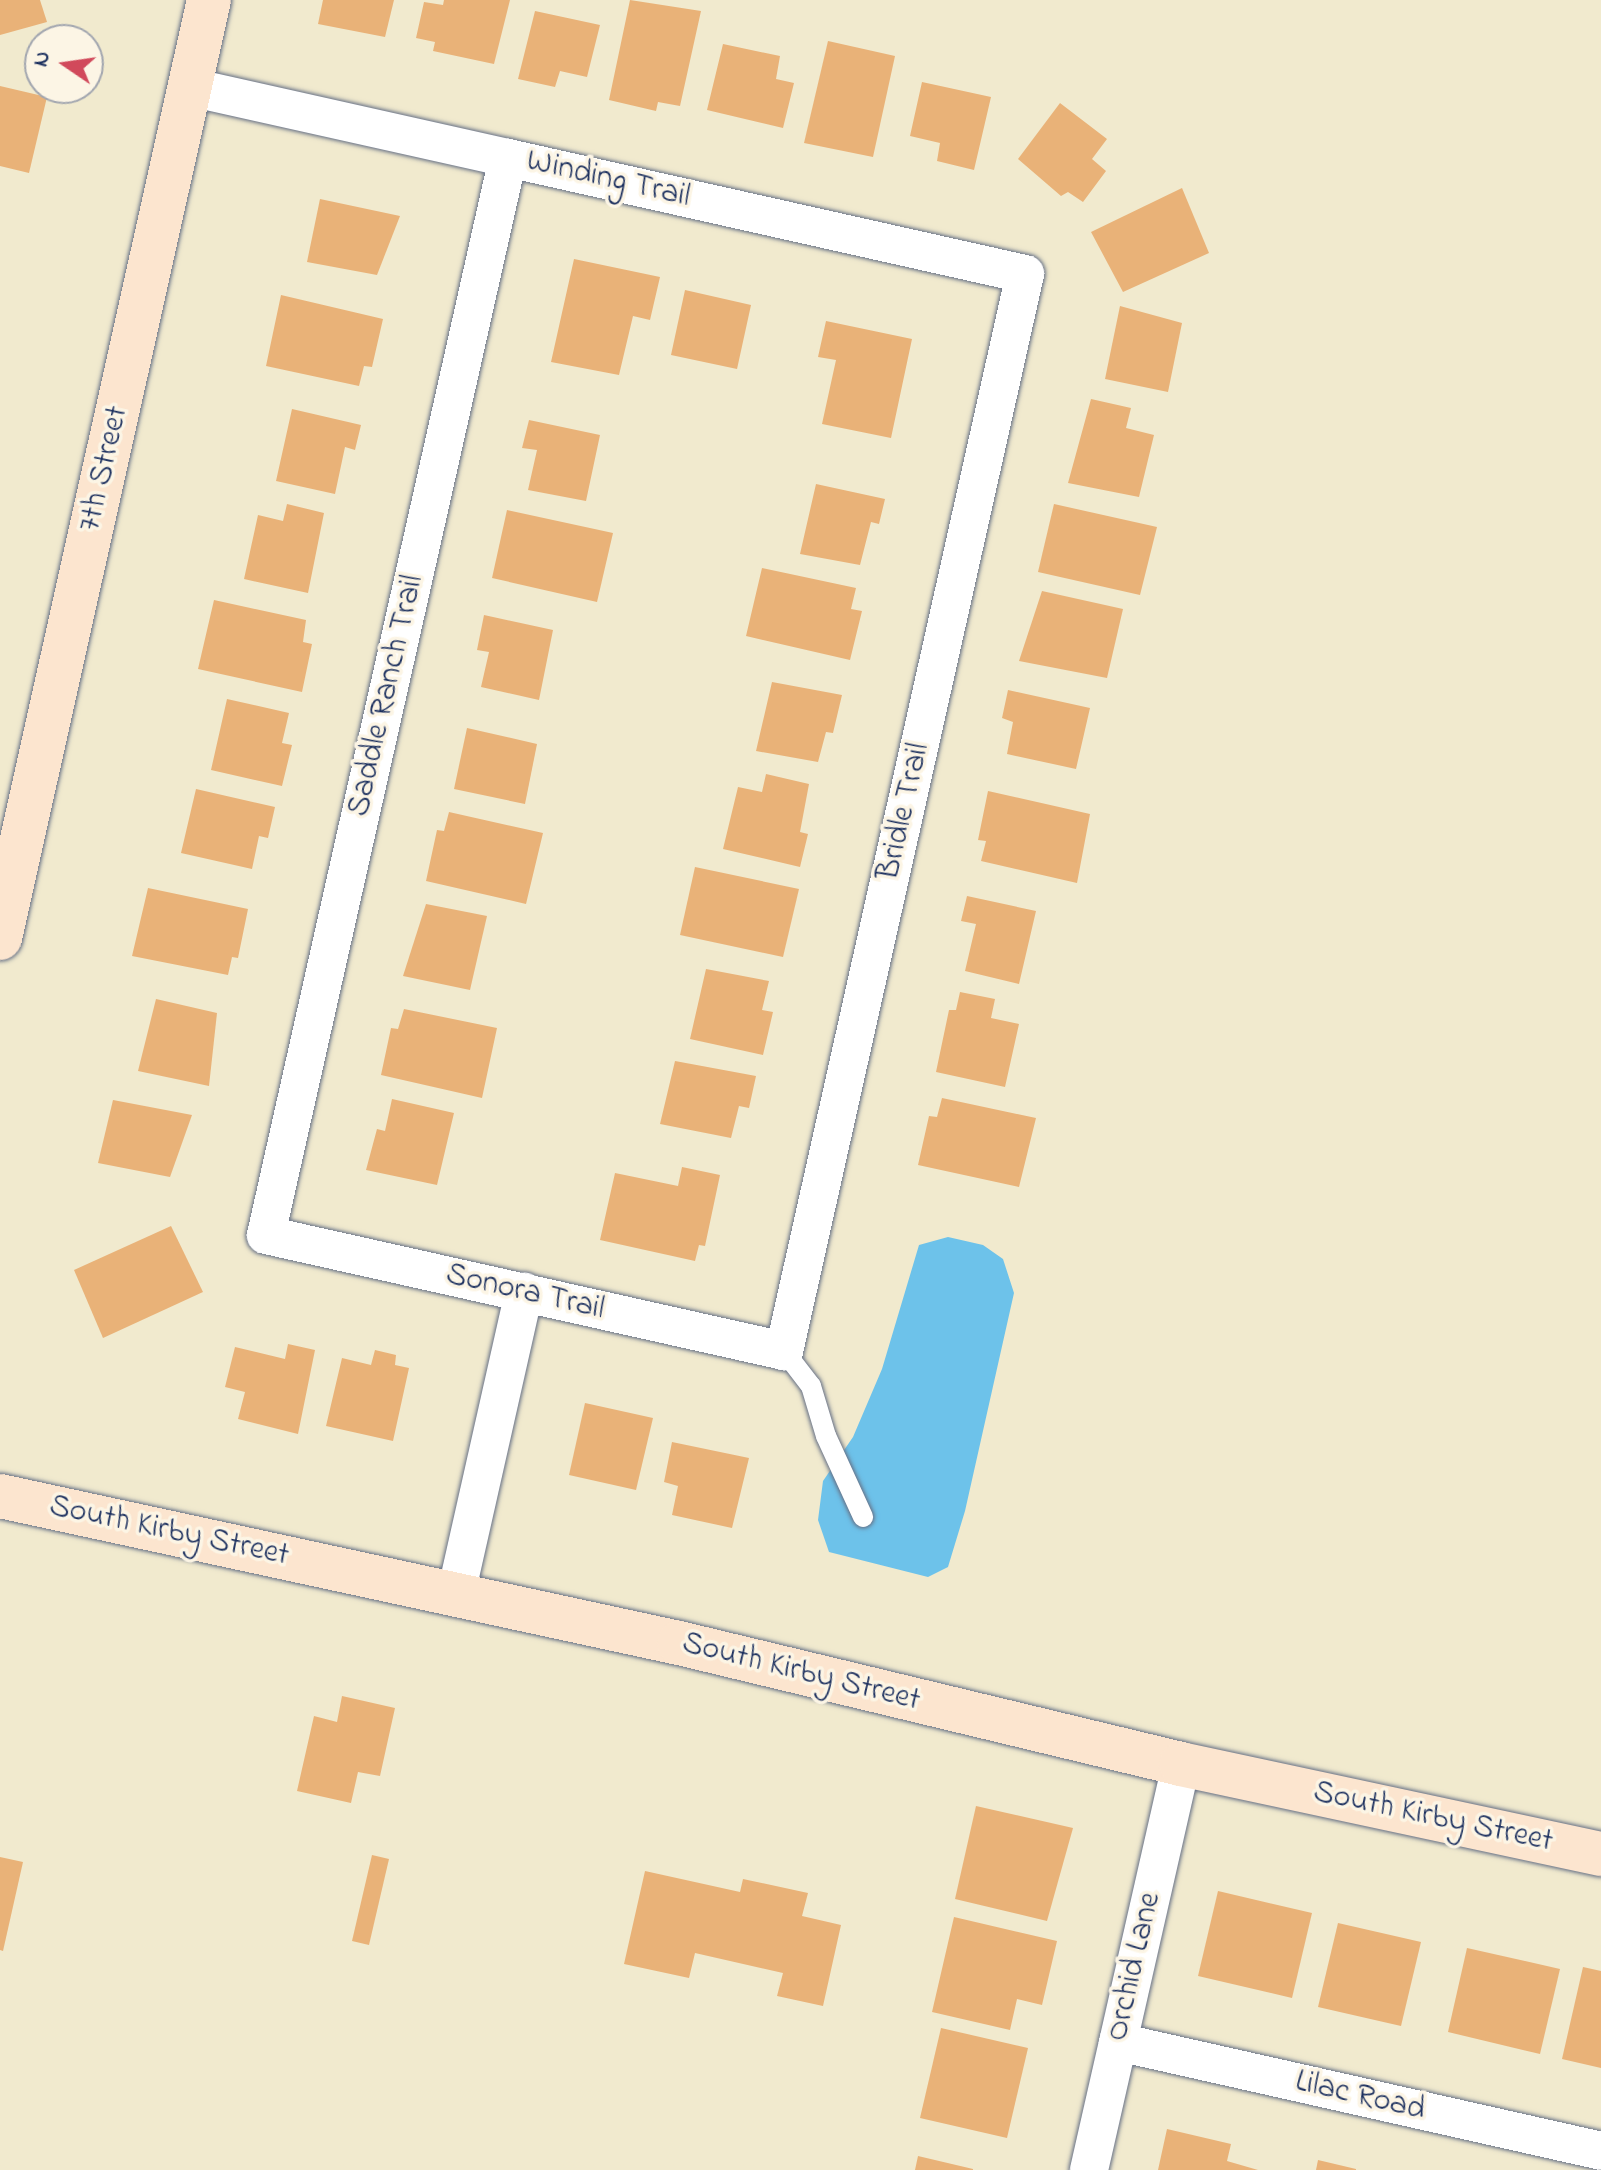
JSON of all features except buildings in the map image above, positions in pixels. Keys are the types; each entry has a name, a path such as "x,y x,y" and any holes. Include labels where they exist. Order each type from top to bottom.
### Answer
{"street":[{"name":"7th Street","path":"0,938 209,0"},
{"name":"Winding Trail","path":"190,87 1025,274"},
{"name":"Saddle Ranch Trail","path":"266,1235 508,158"},
{"name":"Bridle Trail","path":"784,1351 1025,274"},
{"name":"Sonora Trail","path":"266,1235 784,1351"},
{"path":"456,1594 524,1292"},
{"name":"South Kirby Street","path":"0,1496 456,1594 1181,1764 1601,1854"},
{"name":"Orchid Lane","path":"1089,2170 1181,1764"},
{"name":"Lilac Road","path":"1118,2042 1601,2151"}],"lane":[{"path":"784,1351 811,1386 826,1436 863,1517"}],"water":[{"path":"948,1237 983,1245 1003,1259 1014,1293 965,1511 948,1567 928,1577 829,1552 818,1520 823,1481 853,1437 882,1369 919,1245"}]}
